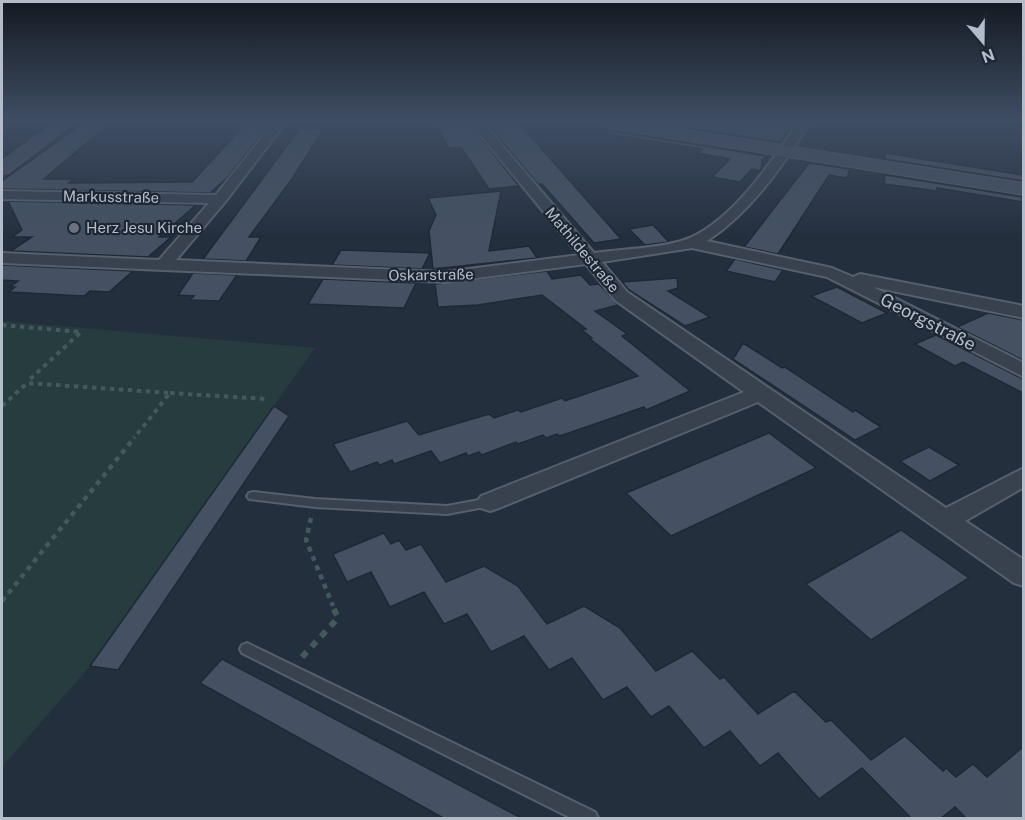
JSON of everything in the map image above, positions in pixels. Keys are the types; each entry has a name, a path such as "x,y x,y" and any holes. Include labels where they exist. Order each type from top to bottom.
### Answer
{"main road":[{"path":"844,160 1023,189"}],"street":[{"path":"163,265 250,160"},
{"name":"Mathildestraße","path":"510,160 589,260 621,296 1023,575"},
{"name":"Oskarstraße","path":"2,258 445,277 589,260 693,243 723,222 778,160"},
{"name":"Markusstraße","path":"2,195 220,199"},
{"name":"Georgstraße","path":"693,243 1023,312"},
{"name":"Georgstraße","path":"832,273 1023,370"},
{"path":"490,502 760,393"},
{"path":"945,520 1023,476"}],"lane":[{"path":"253,496 315,503 447,510 490,502"},
{"path":"247,649 589,819"}],"path":[{"path":"2,325 81,332 2,406"},
{"path":"27,383 266,399"},
{"path":"2,601 170,393"},
{"path":"290,671 338,618 306,540 315,503"}],"green space":[{"path":"2,321 315,348 90,666 2,767"}],"building":[{"path":"31,160 66,160 44,179 74,179 69,183 192,182 212,160 241,160 227,178 210,193 2,189 2,181"},
{"path":"276,160 304,160 249,237 261,237 246,261 203,259"},
{"path":"470,160 498,160 519,186 489,189"},
{"path":"518,160 552,160 621,239 594,243 542,184 538,184"},
{"path":"729,160 762,160 761,171 752,169 740,182 712,177"},
{"path":"893,160 931,160 1023,175 1023,181"},
{"path":"809,163 850,169 847,178 829,175 778,254 744,247"},
{"path":"885,175 1022,197 1022,202 937,188 937,191 884,184"},
{"path":"501,191 489,251 529,246 537,258 433,269 429,231 436,215 428,198"},
{"path":"8,201 196,205 159,237 171,237 148,257 11,251 32,237 12,237 22,230"},
{"path":"653,225 669,242 645,245 629,229"},
{"path":"341,250 430,253 422,269 332,265"},
{"path":"735,259 783,270 775,282 726,271"},
{"path":"2,265 133,271 109,292 90,291 84,296 9,292 15,287 10,287 18,281 2,280"},
{"path":"547,271 552,279 581,275 590,285 599,284 618,305 595,311 627,334 622,336 690,391 646,410 644,407 560,436 557,434 546,438 543,435 518,444 516,442 482,455 479,452 468,456 466,453 440,463 431,451 394,464 392,460 380,465 377,462 350,472 333,444 407,421 419,435 489,414 494,418 518,410 521,412 562,398 565,401 638,376 590,339 592,338 582,330 586,329 542,295 478,305 438,307 435,284"},
{"path":"193,273 237,275 219,301 190,300 194,296 178,295"},
{"path":"677,278 678,288 668,291 710,317 685,326 629,290 622,282"},
{"path":"323,279 416,283 404,308 308,304"},
{"path":"837,287 887,313 862,323 811,296"},
{"path":"988,313 1023,320 1023,360 957,327"},
{"path":"936,335 1023,379 1023,393 963,362 955,366 915,344"},
{"path":"743,343 881,427 855,440 733,359"},
{"path":"274,406 289,416 118,670 90,666"},
{"path":"769,433 816,468 671,536 626,493"},
{"path":"929,447 959,465 930,481 900,461"},
{"path":"901,530 969,578 871,640 806,584"},
{"path":"384,533 391,544 399,540 406,550 421,544 446,582 484,566 518,586 547,624 584,606 620,628 656,671 692,651 720,679 724,677 758,714 794,691 826,722 831,720 871,760 905,736 943,771 946,768 956,777 973,764 987,777 1023,747 1023,819 967,819 955,807 940,819 912,819 862,768 819,799 778,753 760,766 730,731 704,748 669,706 651,717 627,687 603,700 572,658 549,670 524,636 491,652 467,614 444,624 424,592 390,607 371,572 347,582 333,554"},
{"path":"222,659 523,819 445,819 200,683"}],"place":[{"name":"Herz Jesu Kirche","path":"74,228"}]}
